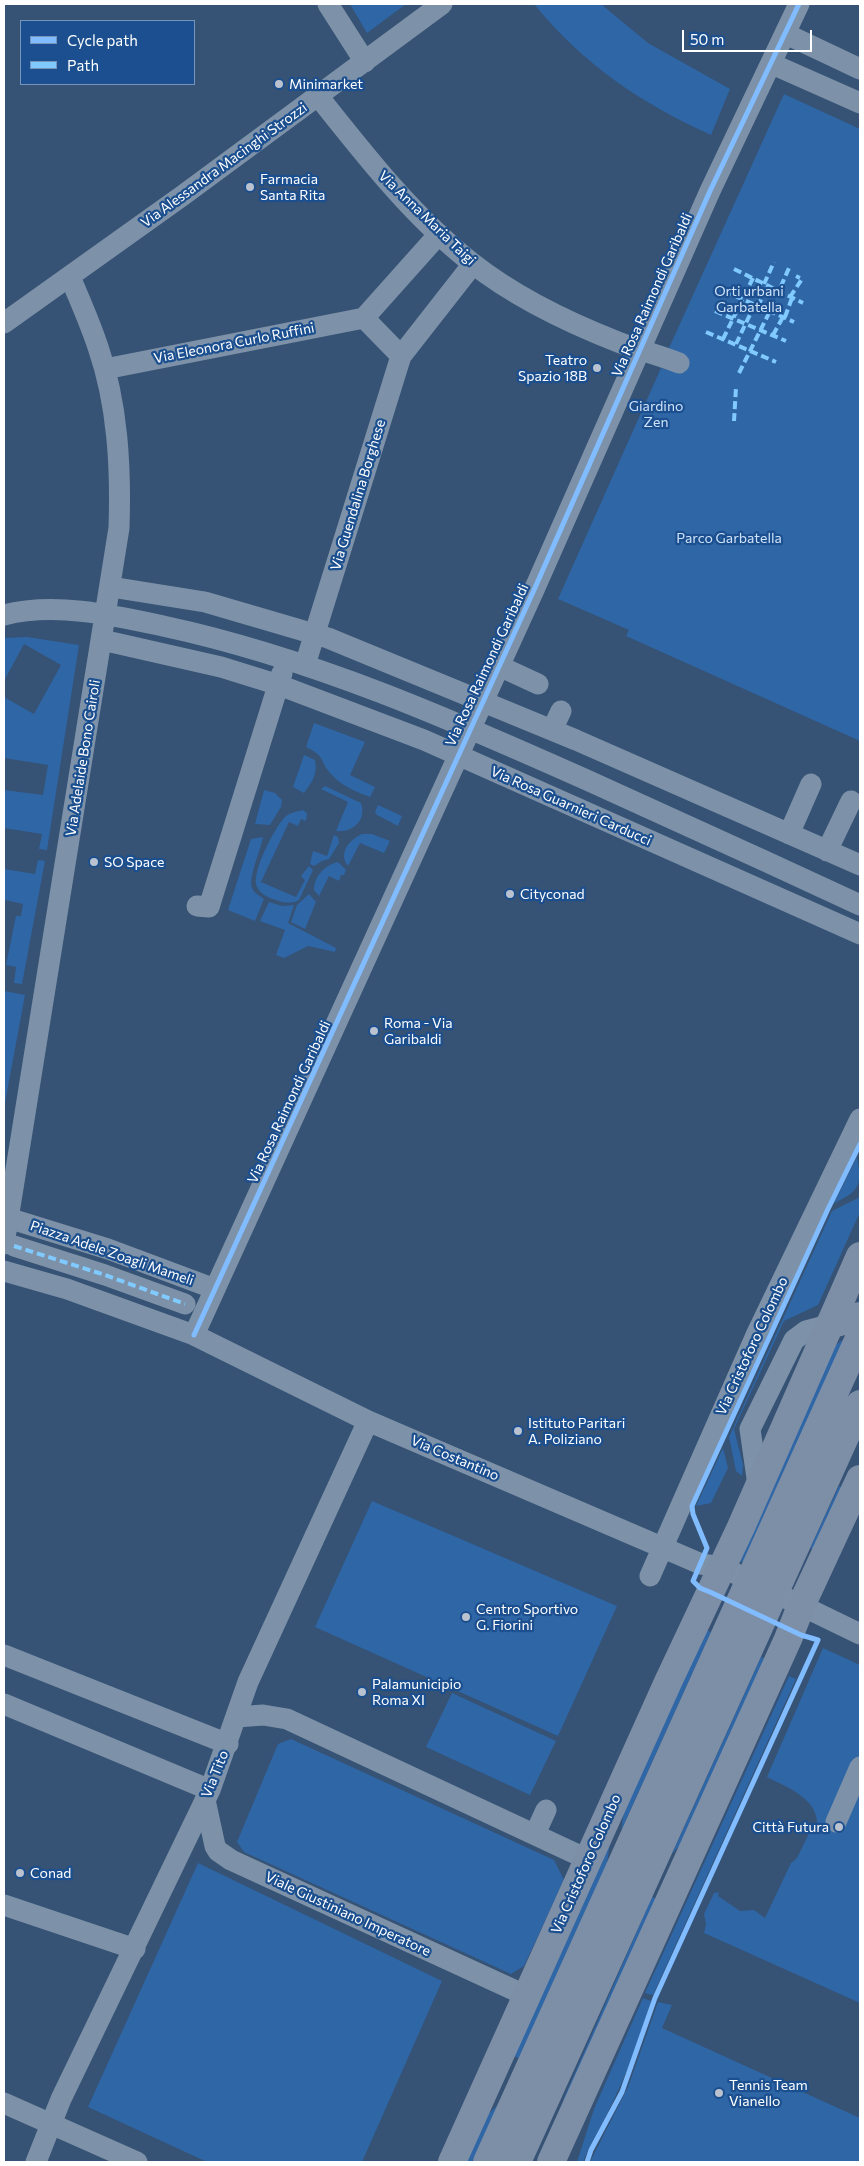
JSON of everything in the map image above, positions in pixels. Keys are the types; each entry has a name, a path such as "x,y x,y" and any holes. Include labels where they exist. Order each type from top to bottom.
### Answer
{"main road":[{"name":"Via Cristoforo Colombo","path":"452,2162 722,1567 860,1256"},
{"path":"829,1325 860,1316"},
{"path":"487,2162 860,1336"},
{"path":"517,2162 860,1404"},
{"path":"831,1467 860,1447"},
{"path":"551,2162 860,1479"},
{"path":"610,1887 616,1798"},
{"path":"638,1894 697,1838"},
{"path":"476,2112 527,2073"},
{"path":"551,2162 555,2078"}],"street":[{"path":"328,4 365,62"},
{"name":"Via Alessandra Macinghi Strozzi","path":"4,323 365,62 442,4"},
{"name":"Via Rosa Raimondi Garibaldi","path":"194,1335 499,666 710,191 799,4"},
{"path":"786,34 860,69"},
{"path":"798,74 810,45"},
{"path":"772,64 860,103"},
{"name":"Via Anna Maria Taigi","path":"318,96 377,170 439,234 473,264 559,316 640,350 679,363"},
{"path":"439,234 364,318 402,356 473,264"},
{"name":"Via Adelaide Bono Cairoli","path":"9,1245 8,1218 119,528 120,464 105,369 70,276"},
{"name":"Via Eleonora Curlo Ruffini","path":"105,369 364,318"},
{"name":"Via Guendalina Borghese","path":"314,634 402,356"},
{"path":"111,587 206,602 314,634 483,701 556,720 576,740 860,865"},
{"path":"4,615 31,610 106,615 212,637 296,662 381,691 470,728 860,905"},
{"path":"197,906 209,908 279,685 314,634"},
{"name":"Via Rosa Guarnieri Carducci","path":"102,640 220,667 279,685 458,755 860,934"},
{"path":"499,666 538,684"},
{"path":"562,769 576,740"},
{"path":"789,834 811,784"},
{"path":"798,876 851,801"},
{"name":"Via Cristoforo Colombo","path":"650,1576 757,1333 860,1119"},
{"name":"Piazza Adele Zoagli Mameli","path":"8,1218 108,1249 215,1289"},
{"name":"Piazza Adele Zoagli Mameli","path":"9,1245 105,1275 185,1304"},
{"path":"4,1271 67,1289 194,1335"},
{"name":"Via Costantino","path":"194,1335 368,1421 701,1564 722,1567"},
{"name":"Via Tito","path":"36,2162 50,2123 135,1949 207,1795 228,1744 248,1682 368,1421"},
{"path":"722,1567 860,1634"},
{"path":"4,1655 228,1744"},
{"path":"4,1704 207,1795"},
{"path":"237,1717 263,1715 287,1719 589,1860"},
{"path":"836,1822 860,1767"},
{"name":"Viale Giustiniano Imperatore","path":"207,1795 215,1846 218,1851 231,1860 527,1996"},
{"path":"535,1834 546,1810"},
{"path":"4,1905 135,1949"},
{"path":"4,2103 137,2162"}],"green space":[{"path":"350,4 406,4 367,33"},
{"path":"534,4 601,4 648,43 730,89 711,135 660,109 614,80 573,46"},
{"name":"Parco Garbatella","path":"784,94 860,129 860,741 626,636 629,630 558,599 661,368 667,370 678,365 669,348"},
{"path":"27,637 79,645 47,850 39,849 42,834 4,828 4,790 43,795 48,765 4,758 4,697 34,714 61,665 24,644 4,681 4,638"},
{"path":"314,723 365,742 350,775 375,787 370,797 354,791 336,779 320,757 306,747"},
{"path":"304,755 315,760 316,770 314,778 304,793 293,787"},
{"path":"325,786 361,803 362,815 353,828 336,831 348,802 321,789"},
{"path":"264,790 275,793 282,800 281,807 270,825 255,824"},
{"path":"378,805 402,816 398,826 377,815 375,812"},
{"path":"303,810 307,813 306,821 301,819 298,826 289,822 261,882 296,897 305,880 301,876 309,866 313,870 299,900 291,903 282,902 268,897 259,890 256,881 257,872 270,840 281,822 289,814"},
{"path":"362,834 372,834 390,841 384,853 360,843 348,866 344,856 346,847"},
{"path":"334,835 338,837 339,843 329,859 314,866 310,864 313,851 327,856"},
{"path":"263,837 251,883 253,890 264,899 255,921 228,910 251,839"},
{"path":"38,860 45,861 22,984 14,983 16,967 6,965 16,916 21,916 23,904 5,900 4,869 35,874"},
{"path":"338,862 346,870 344,875 341,875 339,881 329,876 319,896 314,890 318,876 325,868"},
{"path":"309,894 316,902 305,929 291,922 297,905"},
{"path":"269,902 282,906 294,905 288,923 336,948 335,952 308,946 284,958 276,955 285,930 260,921"},
{"path":"4,991 25,995 4,1108"},
{"path":"857,1157 859,1181 857,1186 849,1195 834,1203"},
{"path":"860,1197 860,1212 818,1305 784,1321 734,1429 743,1465 742,1476 736,1471 729,1437 832,1211"},
{"path":"845,1338 743,1562 736,1560 829,1350"},
{"path":"723,1448 728,1468 711,1503 696,1506"},
{"path":"839,1486 845,1488 818,1551 810,1548"},
{"name":"Centro Sportivo G. Fiorini","path":"372,1501 617,1606 558,1736 315,1627"},
{"path":"704,1629 711,1632 621,1831 625,1803"},
{"name":"Città Futura","path":"823,1648 860,1665 860,2003 704,1933 706,1924 704,1914 714,1893 719,1892 718,1896 740,1911 754,1910 765,1918 791,1863 797,1858 811,1829 817,1828 817,1818 808,1802 793,1790 767,1777"},
{"path":"761,1657 769,1660 688,1836 672,1854"},
{"path":"789,1676 796,1679 653,1995 645,1993"},
{"path":"452,1693 556,1741 530,1795 426,1747"},
{"path":"291,1739 554,1860 564,1880 524,1966 511,1974 244,1852 237,1842 278,1744"},
{"path":"611,1834 607,1864 519,2058 511,2055"},
{"path":"198,1863 442,1981 362,2162 207,2162 88,2107"},
{"path":"652,1897 659,1900 560,2124 564,2098"},
{"path":"643,1998 651,2001 633,2056 606,2117 583,2162 577,2162 594,2109"},
{"name":"Tennis Team Vianello","path":"658,2002 672,2005 662,2028 860,2118 860,2162 590,2162 628,2087"},
{"path":"499,2104 472,2162 463,2162 483,2119"}],"marked path":[{"path":"764,284 774,262"},
{"path":"739,373 789,268"},
{"path":"734,269 803,303"},
{"path":"790,297 802,279 796,276"},
{"path":"723,339 753,278"},
{"path":"758,307 767,285"},
{"path":"724,291 794,322"},
{"path":"785,317 792,298"},
{"path":"736,344 754,306"},
{"path":"715,311 786,341"},
{"path":"773,335 783,317"},
{"path":"706,332 776,362"},
{"path":"734,421 736,387"},
{"path":"14,1246 105,1275 185,1304"}],"cycle path":[{"path":"194,1335 534,590 710,191 799,4"},
{"path":"587,2162 591,2150 622,2092 655,1998 818,1640 801,1635 700,1588 693,1581 707,1548 693,1514 692,1506 828,1209 860,1144"}],"place":[{"name":"Minimarket","path":"279,84"},
{"name":"Farmacia Santa Rita","path":"250,187"},
{"name":"Teatro Spazio 18B","path":"597,368"},
{"name":"SO Space","path":"94,862"},
{"name":"Cityconad","path":"510,894"},
{"name":"Roma - Via Garibaldi","path":"374,1031"},
{"name":"Istituto Paritari A. Poliziano","path":"518,1431"},
{"name":"Centro Sportivo G. Fiorini","path":"466,1617"},
{"name":"Palamunicipio Roma XI","path":"362,1692"},
{"name":"Città Futura","path":"839,1827"},
{"name":"Conad","path":"20,1873"},
{"name":"Tennis Team Vianello","path":"719,2093"}],"park label":[{"name":"Orti urbani Garbatella","path":"749,300"},
{"name":"Giardino Zen","path":"656,414"}]}
